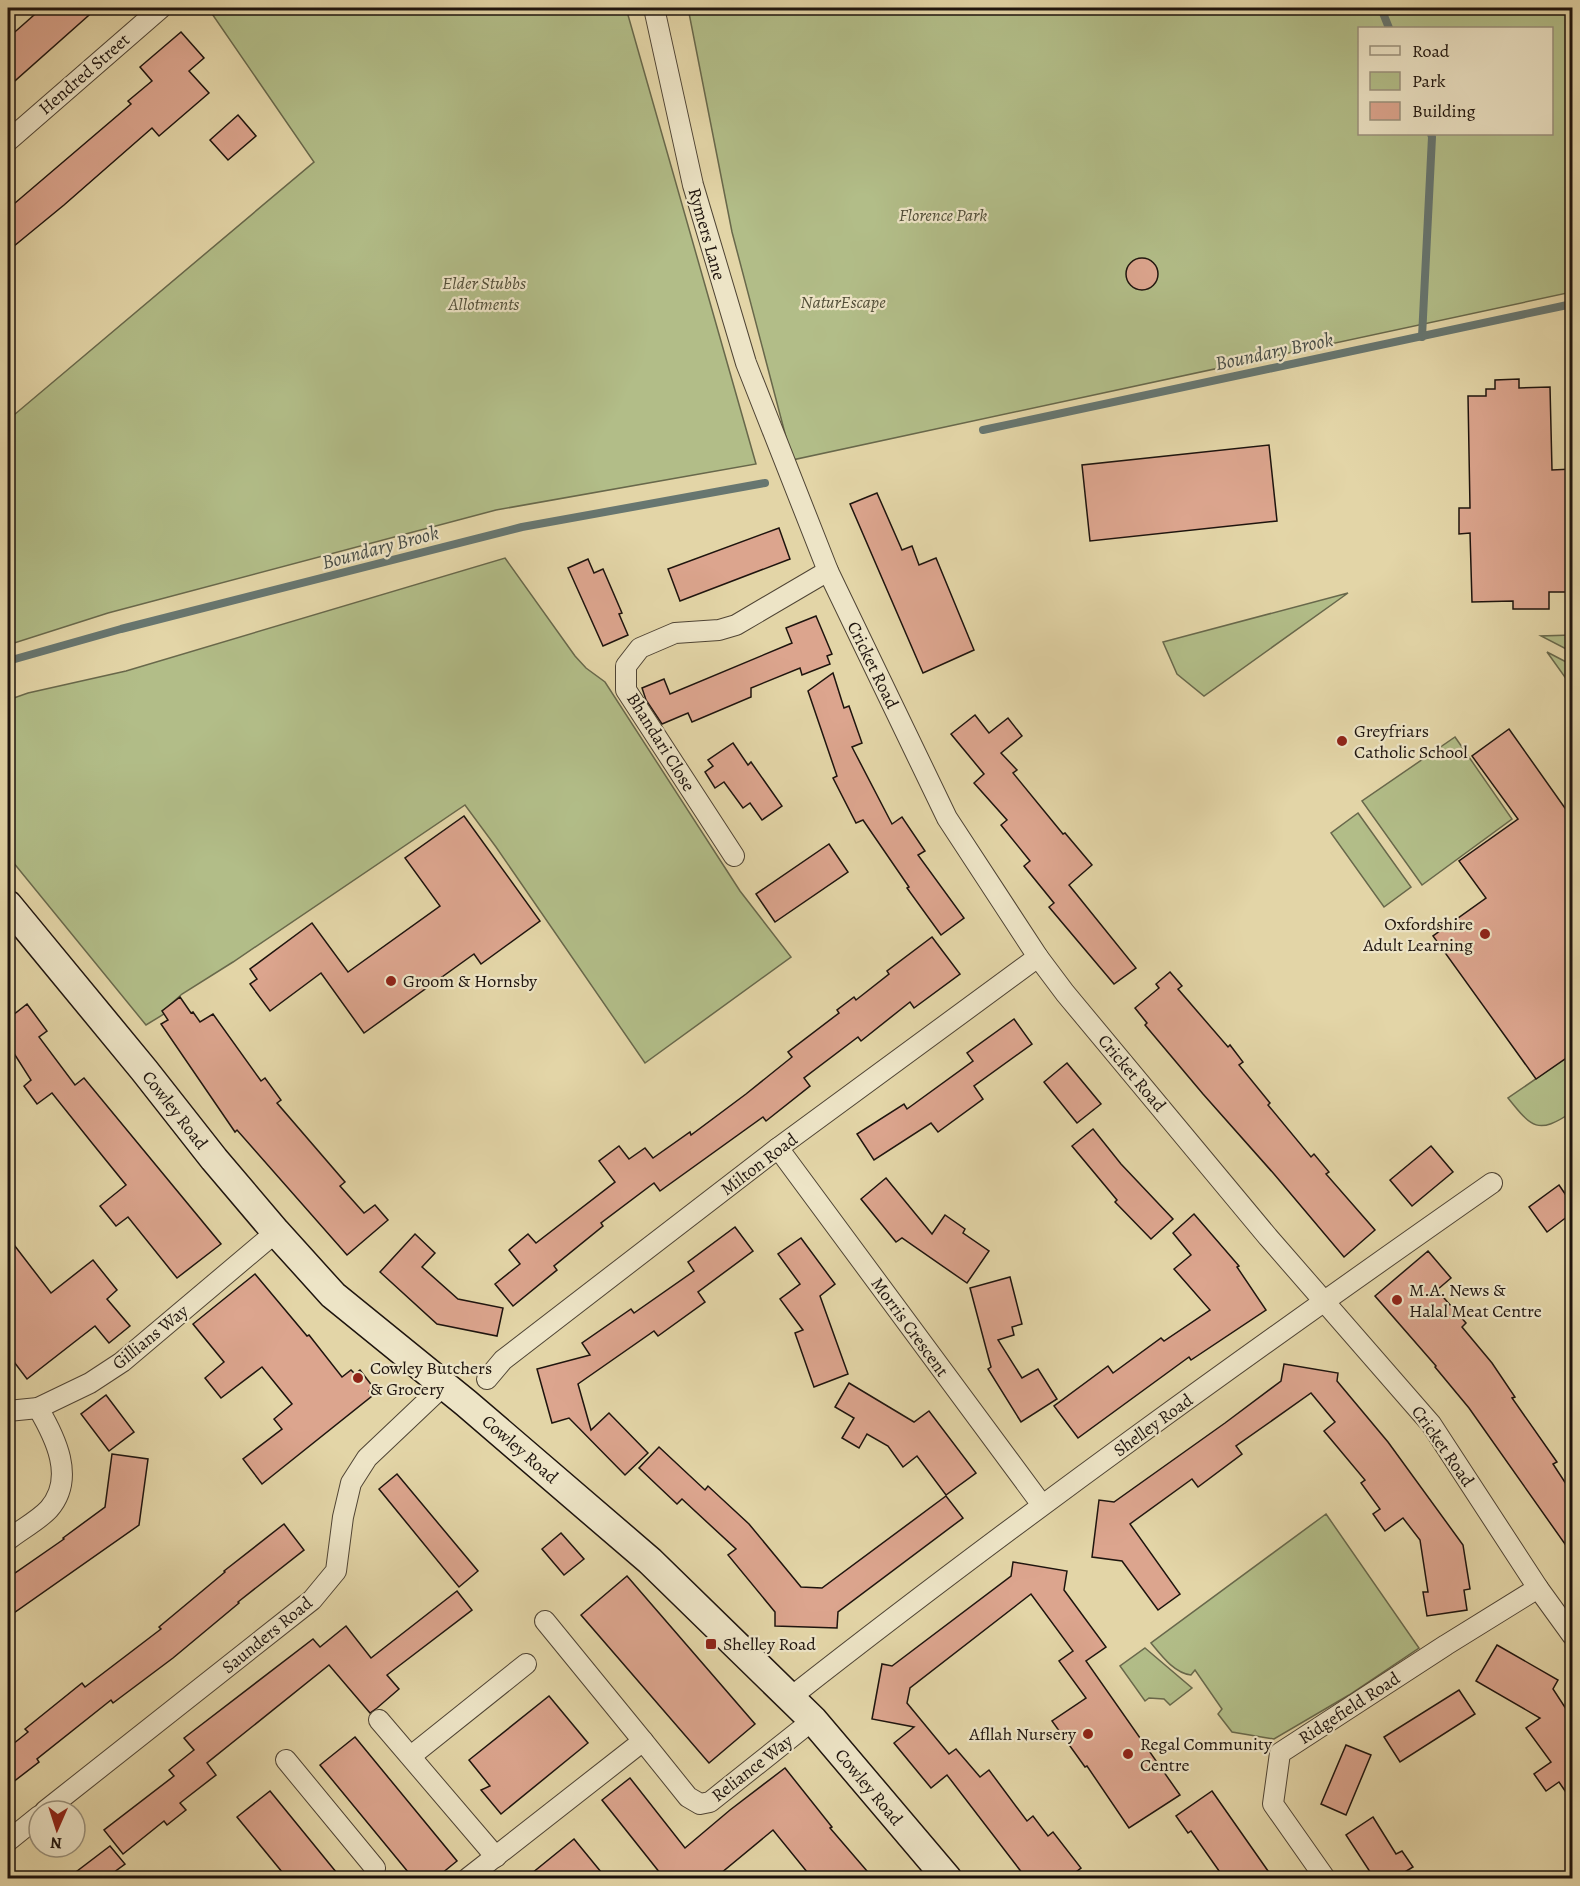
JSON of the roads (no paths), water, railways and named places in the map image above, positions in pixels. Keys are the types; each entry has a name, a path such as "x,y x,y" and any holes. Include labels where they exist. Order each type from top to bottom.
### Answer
{"main road":[{"name":"Cowley Road","path":"8,905 276,1232 333,1295 466,1403 650,1561 813,1720 947,1878"}],"street":[{"name":"Hendred Street","path":"8,141 161,8"},
{"name":"Rymers Lane","path":"654,8 699,207 746,363 781,455"},
{"name":"Cricket Road","path":"781,455 828,571 947,818 1038,957 1065,993 1268,1237 1431,1424 1538,1588 1572,1635"},
{"name":"Bhandari Close","path":"734,856 626,690 626,666 640,648 675,633 719,630 736,625 828,571"},
{"name":"Milton Road","path":"487,1379 503,1360 778,1148 1038,957"},
{"name":"Morris Crescent","path":"778,1148 1042,1505"},
{"name":"Shelley Road","path":"791,1697 1042,1505 1492,1183"},
{"name":"Gillians Way","path":"8,1411 38,1408 90,1383 122,1362 276,1232"},
{"name":"Saunders Road","path":"60,1799 312,1600 336,1571 343,1517 351,1483 367,1458 443,1386"},
{"path":"8,1540 49,1509 59,1492 62,1465 55,1438 38,1408"},
{"name":"Ridgefield Road","path":"1325,1878 1273,1804 1280,1753 1538,1588"},
{"name":"Reliance Way","path":"545,1621 688,1797 700,1804 710,1802 813,1720"},
{"path":"411,1756 526,1664"},
{"path":"379,1720 496,1857"},
{"path":"468,1878 643,1741"},
{"path":"286,1760 375,1868 373,1878"},
{"path":"8,1841 27,1826"}],"waterway":[{"path":"1381,8 1389,27"},
{"path":"1422,337 1431,135"},
{"name":"Boundary Brook","path":"983,430 1572,304"},
{"name":"Boundary Brook","path":"8,661 121,629 522,527 765,483"}],"place":[{"name":"Greyfriars Catholic School","path":"1342,741"},
{"name":"Oxfordshire Adult Learning","path":"1485,934"},
{"name":"Groom & Hornsby","path":"391,981"},
{"name":"M.A. News & Halal Meat Centre","path":"1397,1300"},
{"name":"Cowley Butchers & Grocery","path":"358,1378"},
{"name":"Shelley Road","path":"711,1644"},
{"name":"Afllah Nursery","path":"1088,1734"},
{"name":"Regal Community Centre","path":"1128,1754"}],"park label":[{"name":"Florence Park","path":"943,215"},
{"name":"Elder Stubbs Allotments","path":"484,293"},
{"name":"NaturEscape","path":"843,302"}]}
